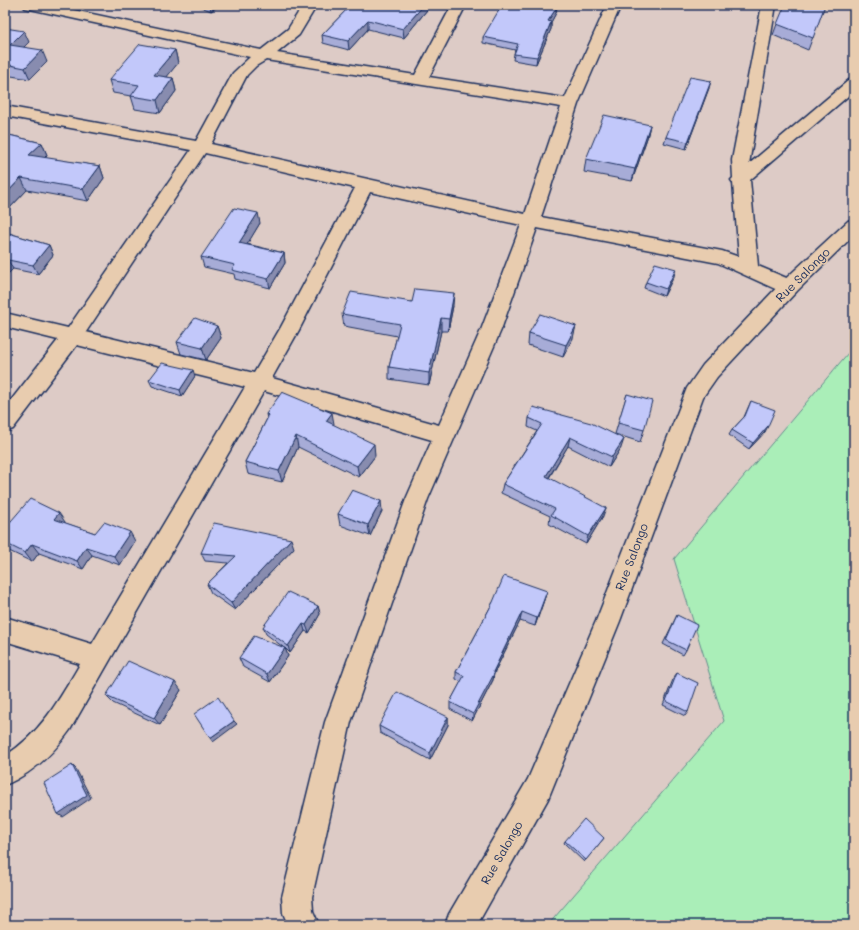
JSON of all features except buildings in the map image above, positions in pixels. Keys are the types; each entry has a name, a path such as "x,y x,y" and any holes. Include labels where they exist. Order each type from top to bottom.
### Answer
{"street":[{"path":"30,5 262,55 570,104"},
{"path":"5,423 73,336 200,147 241,73 262,55 276,47 294,32 310,5"},
{"path":"420,79 459,5"},
{"path":"304,925 298,914 297,897 338,722 417,499 491,330 531,221 570,104 614,5"},
{"path":"749,268 740,180 740,160 769,5"},
{"path":"740,180 854,83"},
{"path":"9,117 200,147 364,185 531,221 722,257 789,286"},
{"path":"5,772 23,761 46,741 61,721 289,330 364,185"},
{"name":"Rue Salongo","path":"460,925 538,789 608,621 694,394 710,371 789,286 854,225"},
{"path":"5,320 259,382 445,435"},
{"path":"5,629 98,658"}],"green space":[{"path":"854,346 854,925 548,925 724,721 674,559"}]}
